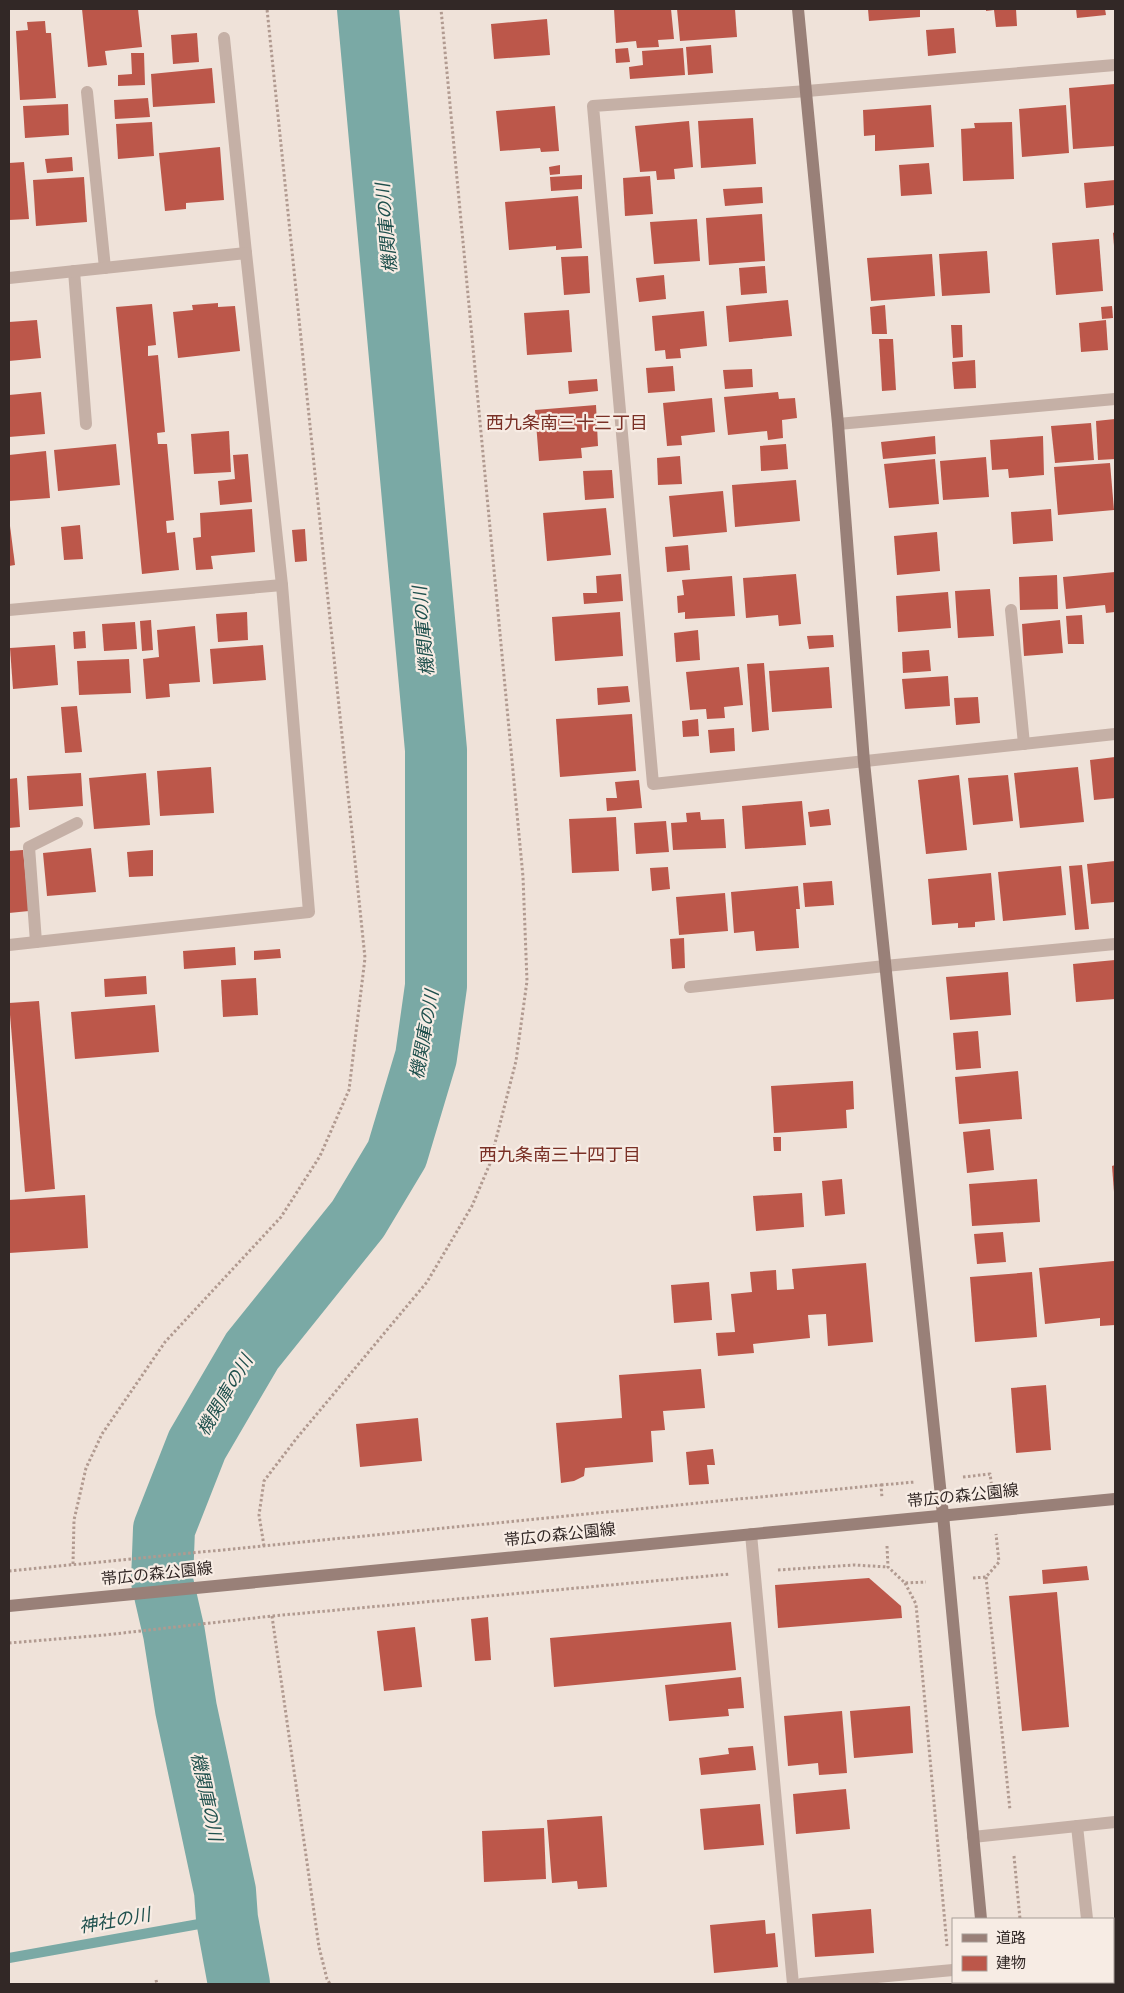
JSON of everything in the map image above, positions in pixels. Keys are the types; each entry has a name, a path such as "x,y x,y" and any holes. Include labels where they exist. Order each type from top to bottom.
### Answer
{"street":[{"path":"798,9 838,424 864,762 943,1515 981,1918"},
{"path":"9,945 309,912 282,584 224,38"},
{"path":"1115,65 807,91 593,106 653,784 1115,734"},
{"path":"87,92 105,268"},
{"path":"9,278 246,253"},
{"path":"74,271 86,424"},
{"path":"838,424 1115,399"},
{"path":"9,610 282,584"},
{"path":"1010,610 1024,744"},
{"path":"36,942 29,847 77,823"},
{"path":"690,987 1115,944"},
{"name":"帯広の森公園線","path":"9,1606 1115,1499"},
{"path":"751,1534 793,1984"},
{"path":"973,1837 1115,1822"},
{"path":"1077,1826 1087,1918"},
{"path":"801,1984 951,1970"}],"path":[{"path":"264,1546 259,1515 264,1481 296,1439 428,1282 472,1206 494,1154 494,1147 516,1060 527,981 523,877 441,9"},
{"path":"9,1570 880,1486 886,1521"},
{"path":"9,1643 105,1635 272,1616 755,1572 854,1565 888,1567"},
{"path":"986,1577 1020,1918"},
{"path":"905,1583 916,1604 951,1970"},
{"path":"272,1616 319,1946 330,1984"},
{"path":"156,1980 157,1984"}],"building":[{"path":"82,9 138,9 142,47 105,51 107,65 88,67"},
{"path":"614,9 671,9 674,39 658,40 659,47 637,48 636,41 616,43"},
{"path":"677,9 735,9 737,37 680,41"},
{"path":"868,9 920,9 920,17 869,21"},
{"path":"986,9 1016,9 1017,26 996,27 994,10 986,11"},
{"path":"1076,9 1105,9 1106,15 1077,18"},
{"path":"547,19 550,55 494,59 491,24"},
{"path":"45,21 46,33 51,33 56,98 20,100 16,31 28,30 27,22"},
{"path":"954,28 956,53 928,56 926,30"},
{"path":"197,33 199,62 173,64 171,35"},
{"path":"711,45 713,73 688,75 686,47"},
{"path":"628,48 630,62 616,63 615,49"},
{"path":"683,48 685,75 630,79 629,67 643,65 642,51"},
{"path":"131,53 144,53 145,85 118,86 118,75 132,74"},
{"path":"212,68 215,103 153,107 151,74"},
{"path":"1115,84 1115,146 1073,149 1069,88"},
{"path":"148,98 150,117 115,119 114,100"},
{"path":"68,104 69,135 25,138 23,106"},
{"path":"931,105 934,147 875,151 875,135 864,136 863,110"},
{"path":"1066,105 1069,153 1022,157 1019,109"},
{"path":"555,106 559,151 541,152 540,148 500,151 496,111"},
{"path":"753,118 756,164 701,168 698,121"},
{"path":"689,121 693,167 674,169 675,179 657,180 656,171 640,172 635,126"},
{"path":"152,122 154,156 118,159 116,124"},
{"path":"1012,122 1014,179 963,181 961,129 975,128 974,123"},
{"path":"220,147 224,200 186,203 186,209 165,211 159,153"},
{"path":"72,157 73,171 47,173 45,159"},
{"path":"24,162 29,219 9,220 9,163"},
{"path":"929,163 932,194 901,196 899,165"},
{"path":"560,165 560,174 550,175 549,167"},
{"path":"582,175 582,189 551,191 550,177"},
{"path":"650,176 653,214 625,216 623,178"},
{"path":"84,177 87,222 36,226 33,180"},
{"path":"1115,180 1115,205 1086,208 1084,183"},
{"path":"762,187 763,203 725,206 723,189"},
{"path":"578,196 582,248 556,250 556,246 509,250 505,202"},
{"path":"762,214 765,261 709,265 706,218"},
{"path":"697,219 700,261 654,264 650,222"},
{"path":"1115,232 1115,246 1114,246 1113,233"},
{"path":"1099,239 1103,291 1056,295 1052,243"},
{"path":"987,251 990,293 942,296 939,254"},
{"path":"932,254 935,296 871,301 867,258"},
{"path":"588,256 590,293 564,295 561,257"},
{"path":"765,266 767,293 741,295 739,268"},
{"path":"664,275 666,299 639,302 636,278"},
{"path":"788,300 792,336 729,342 726,306"},
{"path":"218,303 218,307 235,306 240,351 178,358 173,312 193,310 192,305"},
{"path":"152,304 156,345 148,346 148,356 158,355 165,432 157,433 158,444 167,444 174,520 166,521 167,533 175,532 179,570 142,574 116,307"},
{"path":"885,305 887,334 872,334 870,307"},
{"path":"1112,306 1113,318 1102,319 1101,307"},
{"path":"569,310 572,352 527,355 524,313"},
{"path":"704,311 707,346 680,349 681,358 666,359 665,350 655,351 652,316"},
{"path":"37,320 41,358 9,361 9,322"},
{"path":"1106,320 1108,350 1081,352 1079,323"},
{"path":"951,325 962,325 963,357 953,358"},
{"path":"879,339 893,339 896,390 882,391"},
{"path":"975,360 976,388 954,389 952,362"},
{"path":"673,366 675,391 648,393 646,368"},
{"path":"752,369 753,387 725,389 723,370"},
{"path":"597,379 598,391 569,394 568,381"},
{"path":"41,392 45,434 9,437 9,395"},
{"path":"778,392 779,399 795,398 797,418 782,420 783,438 768,440 767,431 728,435 724,397"},
{"path":"712,398 715,432 681,436 682,445 667,446 663,403"},
{"path":"596,405 598,446 581,448 582,458 539,461 535,410"},
{"path":"1115,419 1115,459 1098,460 1096,421"},
{"path":"1091,423 1094,460 1055,463 1051,426"},
{"path":"229,431 231,472 194,474 191,434"},
{"path":"935,436 936,454 883,459 881,442"},
{"path":"1043,436 1044,475 1009,478 1008,469 992,470 990,440"},
{"path":"116,444 120,485 58,491 54,450"},
{"path":"786,444 788,469 761,471 760,446"},
{"path":"46,451 50,498 9,501 9,455"},
{"path":"248,454 252,502 220,505 218,481 235,479 233,455"},
{"path":"680,456 682,484 658,485 657,458"},
{"path":"986,457 989,497 943,500 940,461"},
{"path":"935,459 939,504 889,508 884,464"},
{"path":"1110,463 1114,510 1058,515 1054,467"},
{"path":"612,470 614,498 585,500 583,471"},
{"path":"796,480 800,521 735,527 732,485"},
{"path":"723,491 727,532 673,537 669,496"},
{"path":"606,508 611,555 547,561 543,513"},
{"path":"252,509 255,552 211,556 213,569 196,570 193,538 201,537 200,513"},
{"path":"1051,509 1053,541 1013,544 1011,512"},
{"path":"9,518 15,565 9,566"},
{"path":"80,525 83,559 64,560 61,527"},
{"path":"305,529 307,561 295,562 292,530"},
{"path":"937,532 940,571 897,575 894,536"},
{"path":"688,545 690,570 667,572 665,547"},
{"path":"1115,572 1115,612 1106,613 1105,605 1066,609 1063,577"},
{"path":"621,574 623,601 584,604 583,593 597,593 596,576"},
{"path":"796,574 801,624 779,626 778,615 746,618 743,578"},
{"path":"1057,575 1058,609 1020,610 1019,577"},
{"path":"732,576 735,616 685,619 685,612 678,613 677,596 684,595 682,580"},
{"path":"990,589 994,636 958,638 955,591"},
{"path":"948,592 951,628 898,632 896,596"},
{"path":"247,612 248,640 218,642 216,614"},
{"path":"620,612 623,656 555,661 552,617"},
{"path":"1082,615 1084,644 1068,644 1066,616"},
{"path":"151,620 153,650 142,651 140,621"},
{"path":"1060,620 1063,653 1024,656 1022,624"},
{"path":"135,622 137,649 104,651 102,624"},
{"path":"195,626 200,682 169,684 170,697 146,699 143,659 159,657 157,630"},
{"path":"698,630 700,660 676,662 674,633"},
{"path":"85,631 86,648 74,649 73,632"},
{"path":"833,635 834,647 809,649 807,636"},
{"path":"55,645 58,685 13,689 10,648"},
{"path":"263,645 266,680 213,684 210,649"},
{"path":"929,650 931,671 903,673 902,652"},
{"path":"129,659 131,693 79,695 77,661"},
{"path":"764,663 769,730 752,732 747,664"},
{"path":"739,667 743,705 724,707 725,718 707,719 706,709 690,710 686,672"},
{"path":"829,667 832,708 772,712 769,671"},
{"path":"948,676 950,706 905,709 902,679"},
{"path":"628,686 630,702 598,705 597,688"},
{"path":"978,697 980,723 956,725 954,698"},
{"path":"77,706 82,752 65,753 61,707"},
{"path":"632,714 636,771 560,777 556,719"},
{"path":"698,719 699,736 683,737 682,721"},
{"path":"734,728 735,751 710,753 708,730"},
{"path":"1115,757 1115,798 1094,800 1090,760"},
{"path":"211,767 214,813 160,816 157,771"},
{"path":"1078,767 1084,822 1020,828 1014,773"},
{"path":"81,773 83,806 29,810 27,776"},
{"path":"146,773 150,825 94,829 89,778"},
{"path":"959,775 967,850 926,854 918,780"},
{"path":"1008,775 1013,821 973,825 968,778"},
{"path":"17,778 20,827 9,828 9,779"},
{"path":"639,780 642,808 607,811 606,798 617,798 615,782"},
{"path":"802,801 806,845 745,849 742,806"},
{"path":"829,809 831,825 810,827 808,812"},
{"path":"700,812 701,820 724,819 726,848 673,850 671,823 687,822 686,813"},
{"path":"616,817 619,871 572,873 569,819"},
{"path":"666,821 669,852 636,854 634,823"},
{"path":"91,848 96,892 47,896 43,853"},
{"path":"23,850 29,911 9,913 9,851"},
{"path":"153,850 153,876 129,877 127,852"},
{"path":"1115,861 1115,902 1091,904 1087,864"},
{"path":"1082,865 1089,929 1075,930 1069,866"},
{"path":"1061,866 1066,915 1003,921 998,872"},
{"path":"668,867 670,889 652,891 650,868"},
{"path":"991,873 995,920 975,922 975,927 958,928 958,923 932,925 928,879"},
{"path":"832,881 834,905 805,907 803,883"},
{"path":"798,886 800,909 796,909 799,948 756,951 754,931 734,933 731,892"},
{"path":"725,893 728,931 679,935 676,897"},
{"path":"684,938 685,968 672,969 670,939"},
{"path":"235,947 236,965 184,969 183,951"},
{"path":"280,949 281,958 254,960 254,951"},
{"path":"1115,960 1115,999 1076,1002 1073,964"},
{"path":"1008,972 1011,1015 950,1020 946,977"},
{"path":"146,976 147,994 105,997 104,979"},
{"path":"256,978 258,1015 223,1017 221,980"},
{"path":"39,1001 55,1189 25,1192 9,1003"},
{"path":"155,1005 159,1052 75,1059 71,1012"},
{"path":"978,1031 981,1068 956,1070 953,1033"},
{"path":"1018,1071 1022,1119 959,1124 955,1077"},
{"path":"853,1081 854,1109 846,1110 847,1128 774,1133 771,1086"},
{"path":"990,1129 994,1170 967,1173 963,1132"},
{"path":"773,1137 781,1137 781,1151 774,1151"},
{"path":"1115,1165 1115,1192 1114,1192 1112,1166"},
{"path":"842,1179 845,1214 825,1216 822,1181"},
{"path":"1037,1179 1040,1222 972,1226 969,1184"},
{"path":"802,1193 804,1227 756,1231 753,1196"},
{"path":"85,1195 88,1248 9,1253 9,1200"},
{"path":"1003,1232 1006,1262 977,1264 974,1234"},
{"path":"1114,1261 1115,1325 1100,1326 1100,1318 1045,1324 1039,1268"},
{"path":"866,1263 873,1342 828,1346 826,1314 808,1315 810,1338 753,1344 754,1353 718,1356 716,1333 735,1332 731,1294 752,1292 750,1272 776,1270 777,1290 794,1289 792,1269"},
{"path":"1032,1272 1037,1337 975,1342 970,1277"},
{"path":"709,1282 712,1320 674,1323 671,1285"},
{"path":"701,1369 705,1408 663,1411 665,1430 651,1431 653,1462 585,1468 584,1476 574,1481 561,1483 556,1423 622,1418 619,1375"},
{"path":"1046,1385 1051,1450 1016,1453 1011,1388"},
{"path":"418,1418 422,1461 360,1467 356,1424"},
{"path":"713,1449 715,1465 707,1465 709,1484 689,1485 686,1452"},
{"path":"1087,1566 1089,1580 1043,1584 1042,1570"},
{"path":"869,1578 901,1606 902,1618 778,1628 775,1585"},
{"path":"1057,1592 1069,1727 1022,1731 1009,1596"},
{"path":"488,1617 491,1660 475,1661 471,1619"},
{"path":"731,1622 736,1670 554,1687 550,1638"},
{"path":"415,1627 422,1687 384,1691 377,1631"},
{"path":"741,1677 744,1708 728,1709 729,1716 669,1721 665,1685"},
{"path":"910,1706 913,1753 854,1758 850,1711"},
{"path":"842,1711 847,1773 819,1775 818,1763 788,1766 784,1716"},
{"path":"753,1746 756,1770 701,1775 699,1758 729,1754 728,1748"},
{"path":"846,1789 850,1829 796,1834 793,1794"},
{"path":"760,1804 764,1845 704,1850 700,1809"},
{"path":"602,1816 607,1887 578,1889 577,1881 552,1883 547,1820"},
{"path":"544,1828 546,1879 484,1882 482,1831"},
{"path":"871,1909 874,1953 815,1957 812,1914"},
{"path":"765,1920 766,1934 775,1933 778,1967 714,1973 710,1925"}],"waterway":[{"name":"機関庫の川","path":"239,1984 227,1919 225,1891 186,1709 174,1633 162,1581 164,1529 197,1445 252,1351 358,1219 397,1154 426,1057 436,986 436,750 368,9"},
{"name":"神社の川","path":"9,1958 227,1919"}],"district":[{"name":"西九条南三十三丁目","path":"567,424"},
{"name":"西九条南三十四丁目","path":"560,1156"}]}
